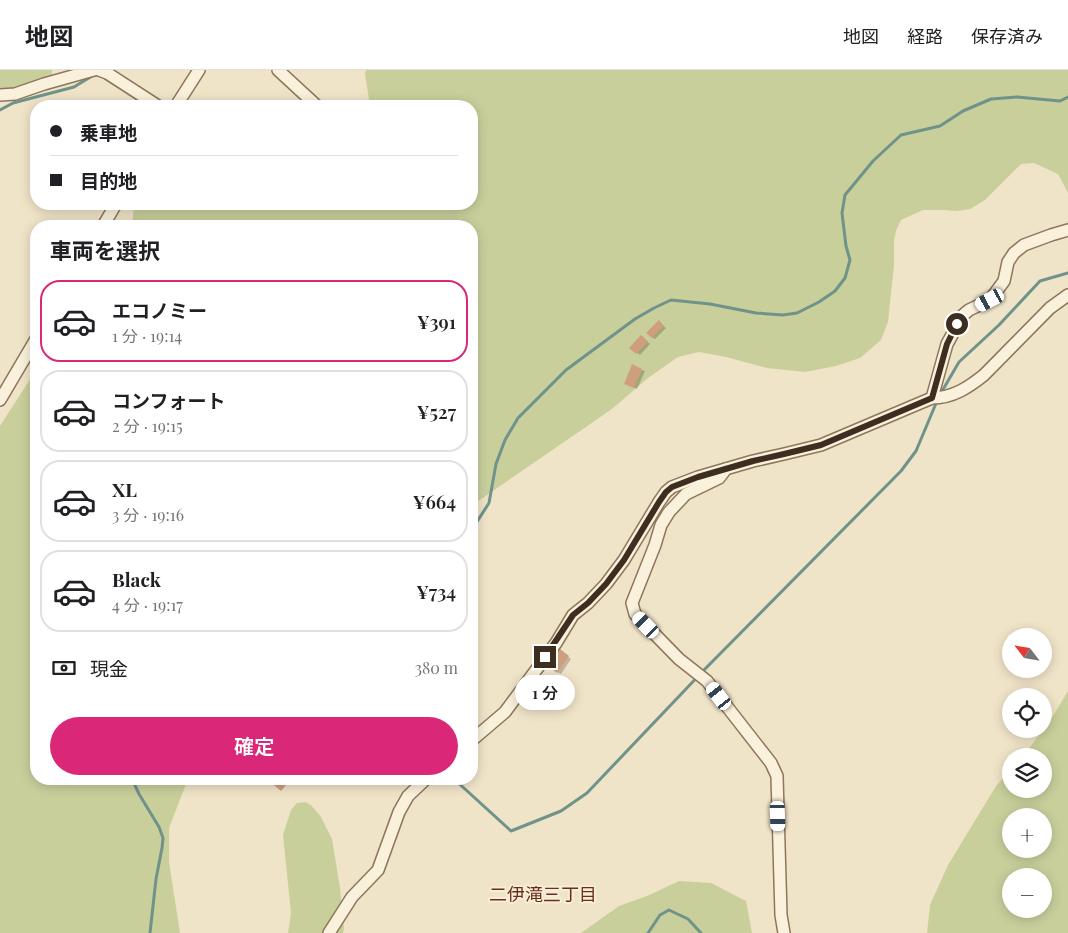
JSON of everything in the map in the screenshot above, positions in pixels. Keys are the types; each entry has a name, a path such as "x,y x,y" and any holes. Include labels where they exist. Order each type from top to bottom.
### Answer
{"street":[{"path":"0,95 15,94 94,70"},
{"path":"99,70 148,100"},
{"path":"180,100 199,70"},
{"path":"278,70 311,100"},
{"path":"939,398 947,344 963,315 990,300 1004,280 1008,262 1014,253 1024,245 1068,230"},
{"path":"478,735 504,712 556,643 573,615 588,603 606,584 624,560 666,492 672,487 698,477 753,461 821,445 960,391 978,379 1050,308 1068,296"},
{"path":"0,400 30,349"},
{"path":"726,469 719,478 686,494 669,512 661,525 632,603 635,614 679,659 707,681 774,769 777,776 784,933"},
{"path":"329,933 352,897 378,870 399,812 408,796 420,785"}],"green space":[{"path":"0,70 52,70 52,76 26,87 0,91"},
{"path":"366,70 1068,70 1068,193 1058,174 1034,163 1021,164 985,200 970,209 957,211 923,210 901,220 894,240 894,265 888,322 881,340 860,358 836,366 805,372 767,368 699,352 678,357 648,378 612,409 478,501 478,220 133,220 133,210 478,210 478,100 369,100"},
{"path":"30,379 30,785 186,785 169,828 169,862 180,933 0,933 0,426"},
{"path":"1068,691 1068,933 927,933 930,905 948,865 1002,779 1002,798 1052,798 1052,748 1029,748 1037,738 1052,738 1052,718"},
{"path":"305,802 311,805 321,817 332,839 340,888 343,933 288,933 291,913 283,835 291,810 297,803"},
{"path":"679,881 711,883 746,901 752,933 581,933 619,906 647,896"}],"building":[{"path":"659,320 664,326 652,338 646,333"},
{"path":"641,335 648,342 636,354 629,348"},
{"path":"632,364 642,369 634,388 624,384"},
{"path":"560,649 569,656 557,673 548,666"},
{"path":"274,785 286,785 281,791"}],"waterway":[{"path":"0,110 13,103 74,87 92,76"},
{"path":"478,520 489,503 496,464 505,440 518,418 566,370 635,319 671,300 710,304 756,313 783,315 797,313 819,302 835,291 845,278 850,260 846,246 842,213 845,195 873,161 901,135 940,126 963,111 991,99 1017,97 1060,101 1068,97"},
{"path":"941,393 959,362 999,325 1040,281 1068,273"},
{"path":"461,785 511,831 561,811 587,793 705,669 901,471 916,451 937,401"},
{"path":"135,785 159,827 163,838 150,933"},
{"path":"648,933 660,915 669,910 688,919 701,933"}],"district":[{"name":"二伊滝三丁目","path":"543,895"}],"route":[{"path":"545,657 573,615 588,603 606,584 624,560 659,502 672,487 698,477 753,461 821,445 932,398 947,344 957,324"}]}
